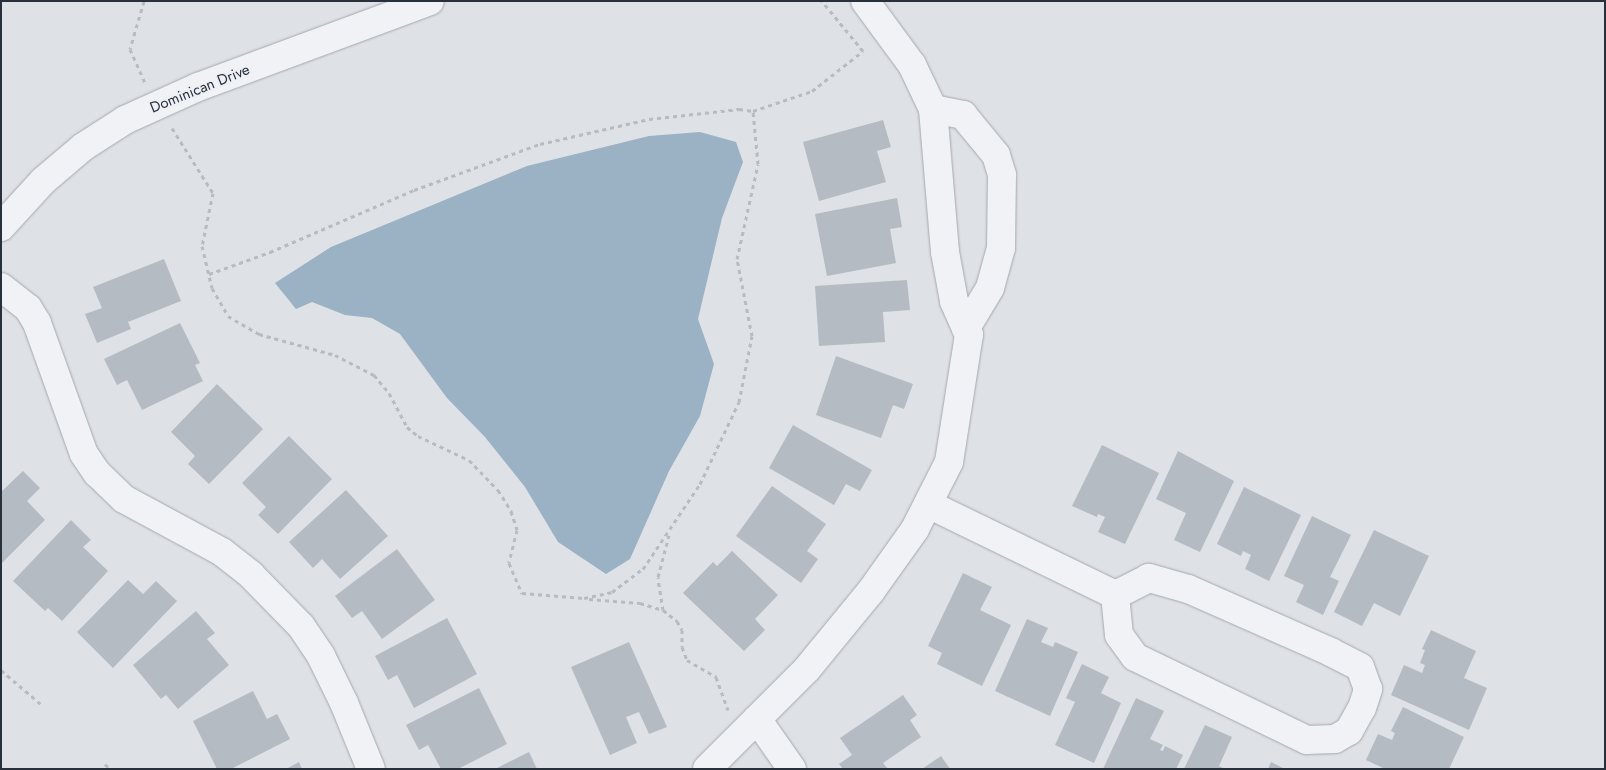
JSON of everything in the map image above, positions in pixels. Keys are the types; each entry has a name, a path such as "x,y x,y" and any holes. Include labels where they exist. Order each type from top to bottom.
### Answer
{"street":[{"name":"Dominican Drive","path":"1,227 43,181 83,147 125,120 198,87 430,1"},
{"path":"707,769 745,718 807,669 871,591 915,530 950,462 969,334 954,301 945,252 933,109 912,65 865,1"},
{"path":"933,109 962,115 996,155 1002,175 1001,248 990,288 966,328"},
{"path":"1,287 28,308 37,323 84,454 97,473 124,499 222,552 251,575 301,626 321,656 344,703 371,769"},
{"path":"928,504 1115,596"},
{"path":"1149,578 1188,589 1331,652 1360,667 1368,689 1362,708 1349,731 1335,739 1307,740 1134,656 1119,635 1115,596 1149,578"},
{"path":"745,718 792,769"}],"path":[{"path":"144,1 130,50 147,86"},
{"path":"209,274 270,252 414,190 540,144 650,119 739,109 753,110 812,91 862,51 822,1"},
{"path":"584,598 612,592 637,576 671,531 730,426 744,382 752,336 737,259 758,164 753,110"},
{"path":"169,124 213,192 202,246 218,303 228,316 259,334 334,355 374,375 388,392 407,427 418,436 469,460 482,472 511,511 517,530 509,563 515,584 522,593 640,603 663,610 680,624 687,660 716,677 724,704 745,718"},
{"path":"663,610 658,577 671,531"},
{"path":"1,670 42,704"},
{"path":"104,764 110,769"}],"water":[{"path":"700,132 736,142 743,162 722,218 698,319 714,364 700,416 669,471 630,559 606,574 558,542 525,487 485,437 447,398 400,334 372,318 345,315 312,302 296,309 275,283 331,247 527,166 649,136"}],"building":[{"path":"883,120 891,147 877,151 886,182 819,201 803,142"},
{"path":"897,198 902,227 890,229 896,263 827,276 815,214"},
{"path":"164,259 181,301 128,322 131,329 97,343 85,314 102,308 93,287"},
{"path":"907,280 910,310 883,312 885,342 819,346 815,286"},
{"path":"180,323 200,363 195,365 203,381 142,410 127,380 117,385 104,359"},
{"path":"836,356 913,384 904,409 893,405 881,438 816,415"},
{"path":"217,384 263,429 209,484 188,464 195,456 171,432"},
{"path":"793,425 872,470 860,491 846,484 834,505 769,468"},
{"path":"289,436 332,479 278,534 258,515 266,507 242,483"},
{"path":"1102,445 1159,473 1125,544 1098,532 1105,517 1098,514 1097,517 1072,506"},
{"path":"1178,451 1234,481 1200,552 1174,540 1186,513 1156,499"},
{"path":"23,471 40,488 27,501 45,520 1,564 1,492"},
{"path":"772,486 826,524 807,551 818,559 801,583 736,536"},
{"path":"1244,487 1301,515 1269,581 1245,569 1251,555 1243,551 1241,556 1217,544"},
{"path":"346,490 388,536 340,579 322,559 313,568 289,542"},
{"path":"1312,516 1351,535 1330,577 1339,581 1323,615 1296,602 1304,585 1284,576"},
{"path":"71,520 91,540 83,547 108,571 62,621 48,608 45,611 13,581"},
{"path":"1374,530 1429,556 1400,616 1374,603 1362,626 1334,612"},
{"path":"397,549 435,600 382,639 362,611 352,618 335,596"},
{"path":"732,551 778,595 755,619 765,630 744,651 683,593 713,562 717,566"},
{"path":"963,573 992,587 980,610 1011,625 982,686 937,664 942,653 928,646"},
{"path":"128,580 143,594 156,581 177,601 113,668 77,632"},
{"path":"196,611 215,633 207,639 229,665 178,709 166,695 161,699 133,665"},
{"path":"447,618 477,674 414,708 397,675 388,680 375,656"},
{"path":"1027,619 1048,628 1041,642 1053,647 1055,642 1078,652 1050,716 995,691"},
{"path":"1431,630 1476,651 1464,678 1487,688 1469,730 1391,695 1404,665 1422,673 1425,665 1420,663 1425,650 1422,649"},
{"path":"629,642 667,727 649,734 639,712 626,717 637,743 610,755 571,667"},
{"path":"1082,664 1109,677 1101,693 1121,703 1094,763 1055,745 1075,702 1066,698"},
{"path":"479,688 507,744 458,769 441,769 428,745 419,750 406,725"},
{"path":"253,691 267,719 277,714 290,739 231,769 217,769 193,721"},
{"path":"903,695 917,715 910,720 921,737 883,763 888,769 843,769 839,764 852,755 840,738"},
{"path":"1136,698 1164,711 1150,739 1163,745 1160,750 1163,751 1165,746 1183,755 1176,769 1103,769"},
{"path":"1403,707 1464,737 1449,769 1385,769 1366,760 1378,734 1392,740 1395,733 1391,731"},
{"path":"1205,725 1232,737 1219,766 1225,769 1184,769"},
{"path":"529,752 537,769 495,769"},
{"path":"941,756 950,769 922,769"},
{"path":"299,762 302,769 286,769"},
{"path":"1271,762 1285,769 1268,769"}]}
